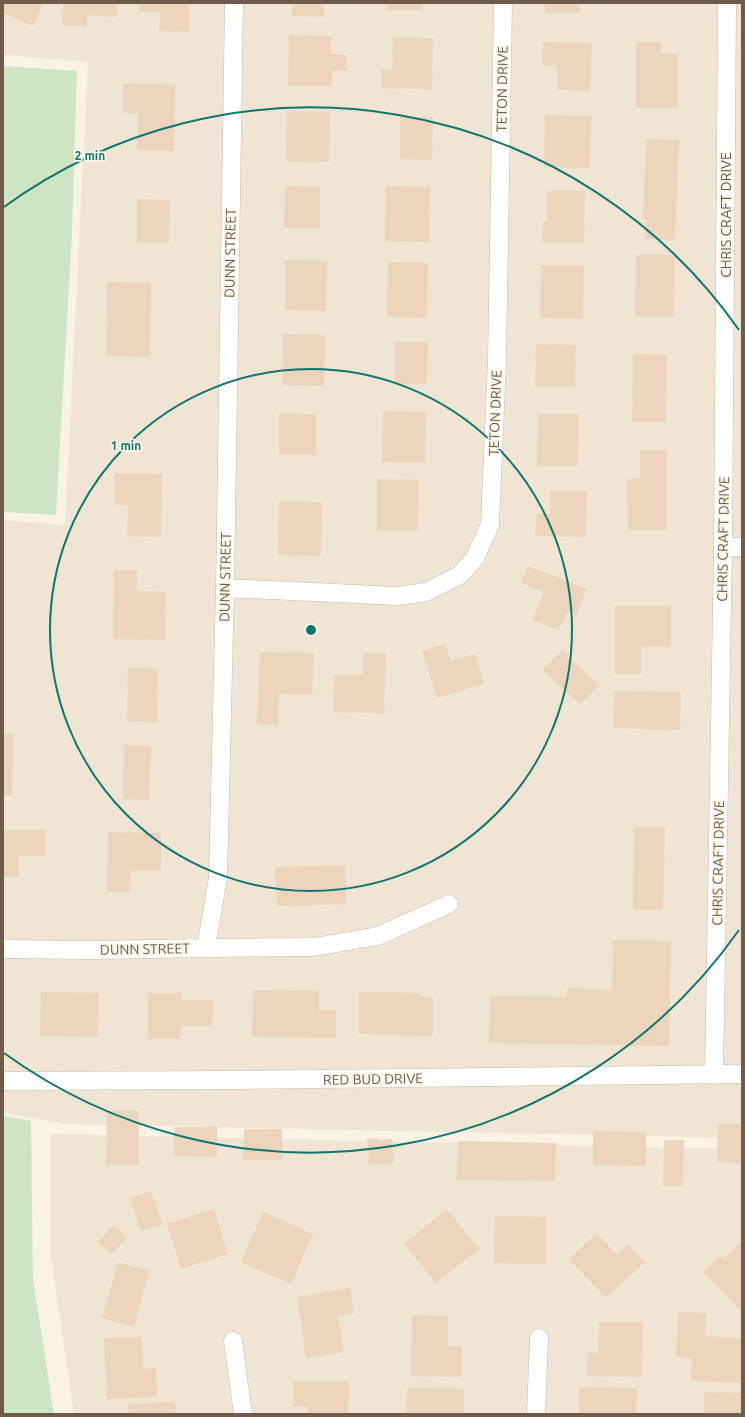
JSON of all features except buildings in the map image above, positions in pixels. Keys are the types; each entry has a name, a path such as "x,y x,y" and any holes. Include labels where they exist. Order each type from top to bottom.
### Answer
{"street":[{"name":"DUNN STREET","path":"3,950 206,948 218,878 225,588 234,3"},
{"name":"TETON DRIVE","path":"225,588 398,596 426,592 460,575 475,558 490,525 491,517 497,361 503,3"},
{"name":"CHRIS CRAFT DRIVE","path":"714,1075 723,547 728,3"},
{"path":"723,547 742,547"},
{"path":"206,948 314,947 378,936 449,904"},
{"name":"RED BUD DRIVE","path":"3,1081 742,1074"},
{"path":"536,1414 539,1338"},
{"path":"233,1341 243,1414"}],"shaded area":[{"path":"3,3 742,3 742,1138 66,1124 3,1113 3,520 65,525 88,62 3,55"},
{"path":"51,1134 742,1149 742,1414 74,1414 51,1257"}],"green space":[{"path":"3,66 77,71 72,232 56,515 3,512"},
{"path":"3,1116 31,1121 33,1279 54,1414 3,1414"}]}
